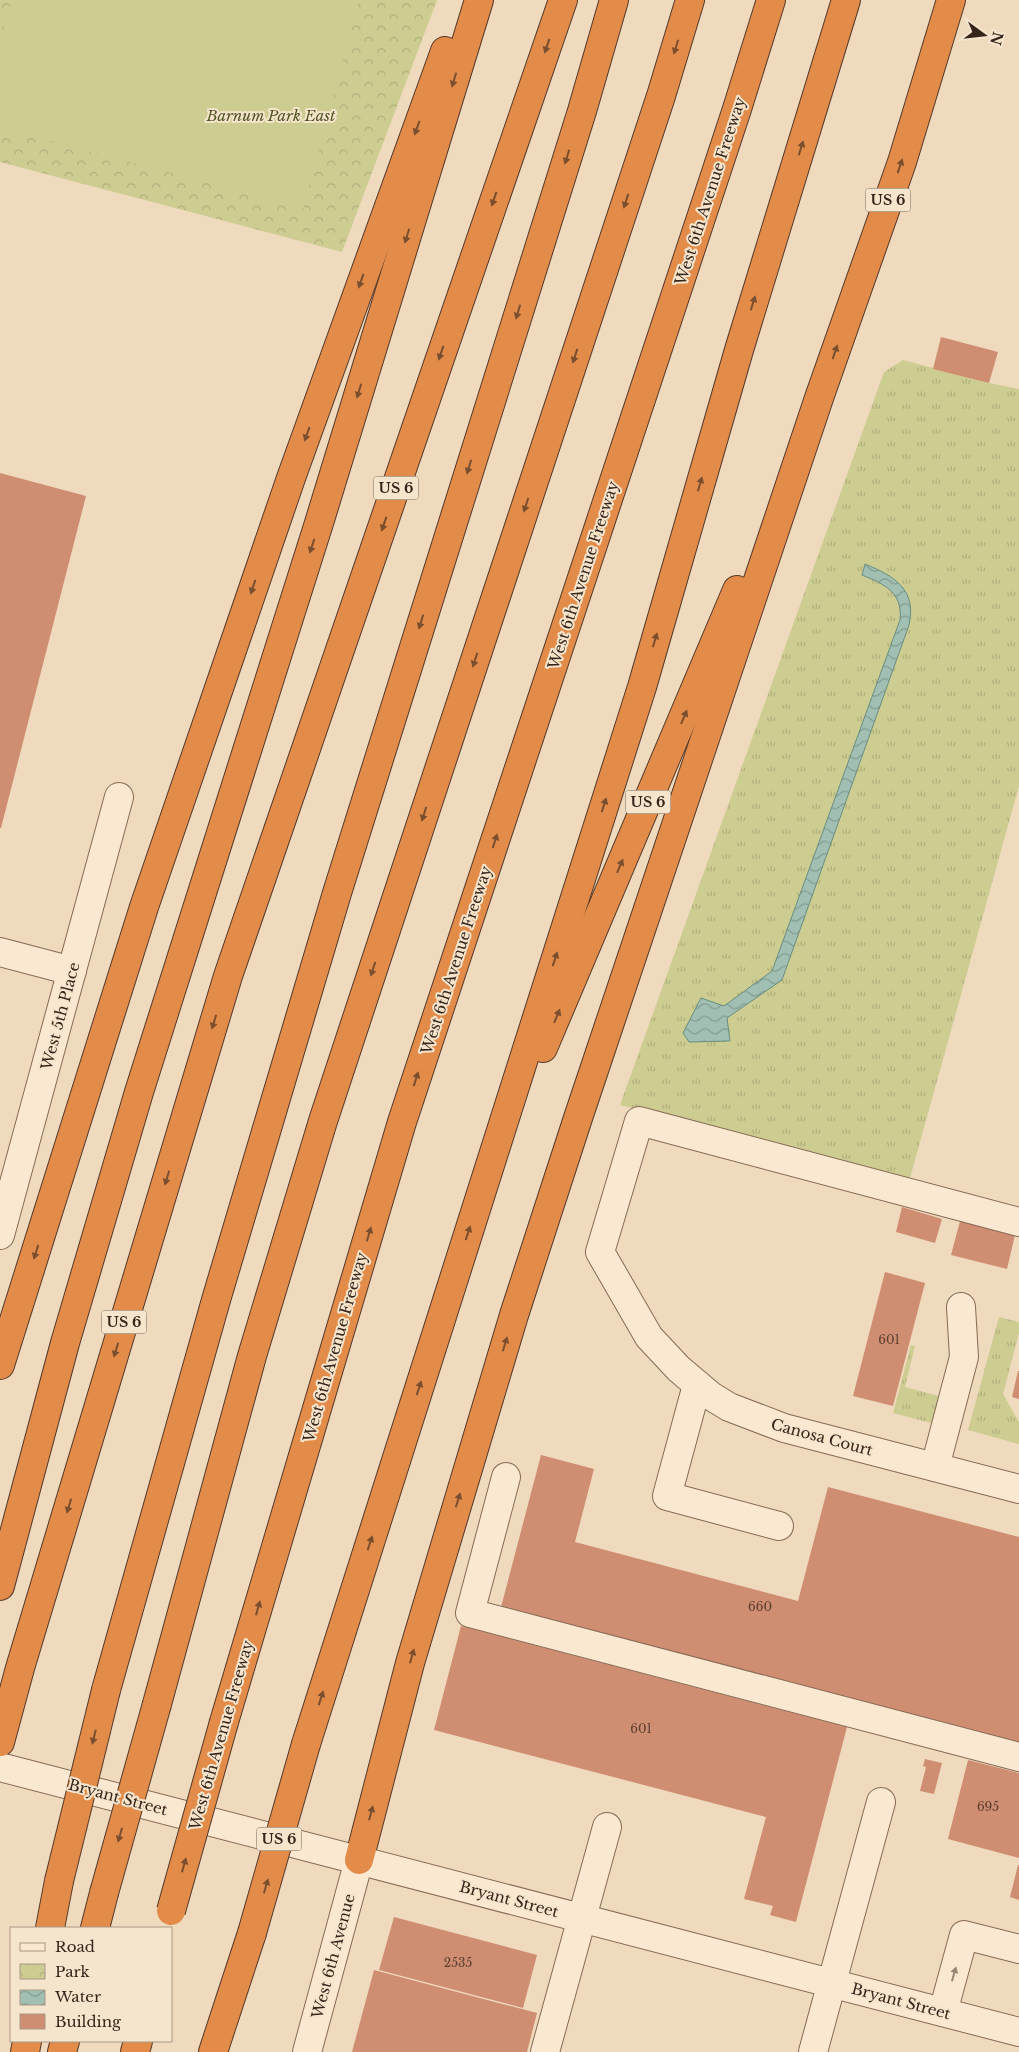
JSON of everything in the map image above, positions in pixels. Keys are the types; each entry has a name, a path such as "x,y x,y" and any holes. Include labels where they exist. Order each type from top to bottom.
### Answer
{"highway":[{"path":"0,1365 144,907 291,478 464,0"},
{"path":"0,1586 65,1343 139,1092 316,532 479,0"},
{"name":"US 6","path":"0,1742 20,1668 228,976 563,0"},
{"path":"50,1927 59,1881 106,1690 216,1300 334,902 582,111 614,0"},
{"path":"95,1927 252,1356 323,1121 661,96 690,0"},
{"name":"West 6th Avenue Freeway","path":"169,1920 224,1722 402,1122 737,109 771,0"},
{"path":"477,1206 642,687 739,350 846,0"},
{"name":"US 6","path":"221,2052 252,1933 306,1744 477,1206 819,398 902,162 951,0"},
{"path":"359,1860 410,1663 517,1306 584,1099 819,398"},
{"path":"213,2052 252,1933"}],"street":[{"name":"West 5th Place","path":"0,1235 119,797"},
{"path":"0,952 72,971"},
{"name":"Canosa Court","path":"1019,1222 639,1121 600,1252 649,1337 697,1385 729,1407 784,1428 1019,1489"},
{"path":"935,1467 964,1357 961,1307"},
{"path":"697,1385 668,1496 779,1526"},
{"path":"506,1477 470,1614 1019,1757"},
{"name":"Bryant Street","path":"0,1767 1019,2032"},
{"path":"813,2052 882,1802"},
{"path":"546,2052 607,1827"},
{"name":"West 6th Avenue","path":"307,2052 359,1860"},
{"path":"943,2012 964,1935 1019,1949"}],"green space":[{"name":"Barnum Park East","path":"0,0 437,0 342,252 0,162"},
{"name":"Barnum Park East","path":"11,0 359,0 303,209 0,127 0,43"},
{"path":"903,360 1019,389 1019,786 910,1178 620,1105 884,372"},
{"path":"999,1317 1019,1322 1019,1333 1003,1394 1019,1422 1019,1444 968,1430"},
{"path":"911,1345 915,1346 905,1387 950,1399 943,1426 893,1413"}],"water":[{"path":"865,564 894,579 901,586 910,602 909,625 782,980 727,1018 730,1041 689,1042 683,1033 701,998 724,1006 772,971 900,620 900,610 895,596 878,582 862,575"}],"building":[{"path":"941,337 998,352 989,383 933,369"},
{"path":"0,473 86,496 1,828 0,828"},
{"path":"902,1207 942,1219 935,1243 896,1232"},
{"path":"960,1221 1015,1235 1007,1269 951,1255"},
{"path":"885,1272 925,1283 893,1406 853,1396"},
{"path":"1019,1371 1019,1399 1012,1397"},
{"path":"541,1455 594,1469 575,1542 798,1601 828,1487 1019,1537 1019,1748 500,1611"},
{"path":"461,1626 847,1727 796,1922 770,1915 773,1906 744,1899 766,1817 434,1730"},
{"path":"925,1759 942,1763 934,1794 920,1791 926,1767 923,1766"},
{"path":"968,1760 1019,1773 1019,1858 948,1839"},
{"path":"1019,1865 1019,1900 1010,1897"},
{"path":"394,1917 537,1955 523,2008 379,1970"},
{"path":"374,1970 537,2013 527,2052 352,2052"}]}
